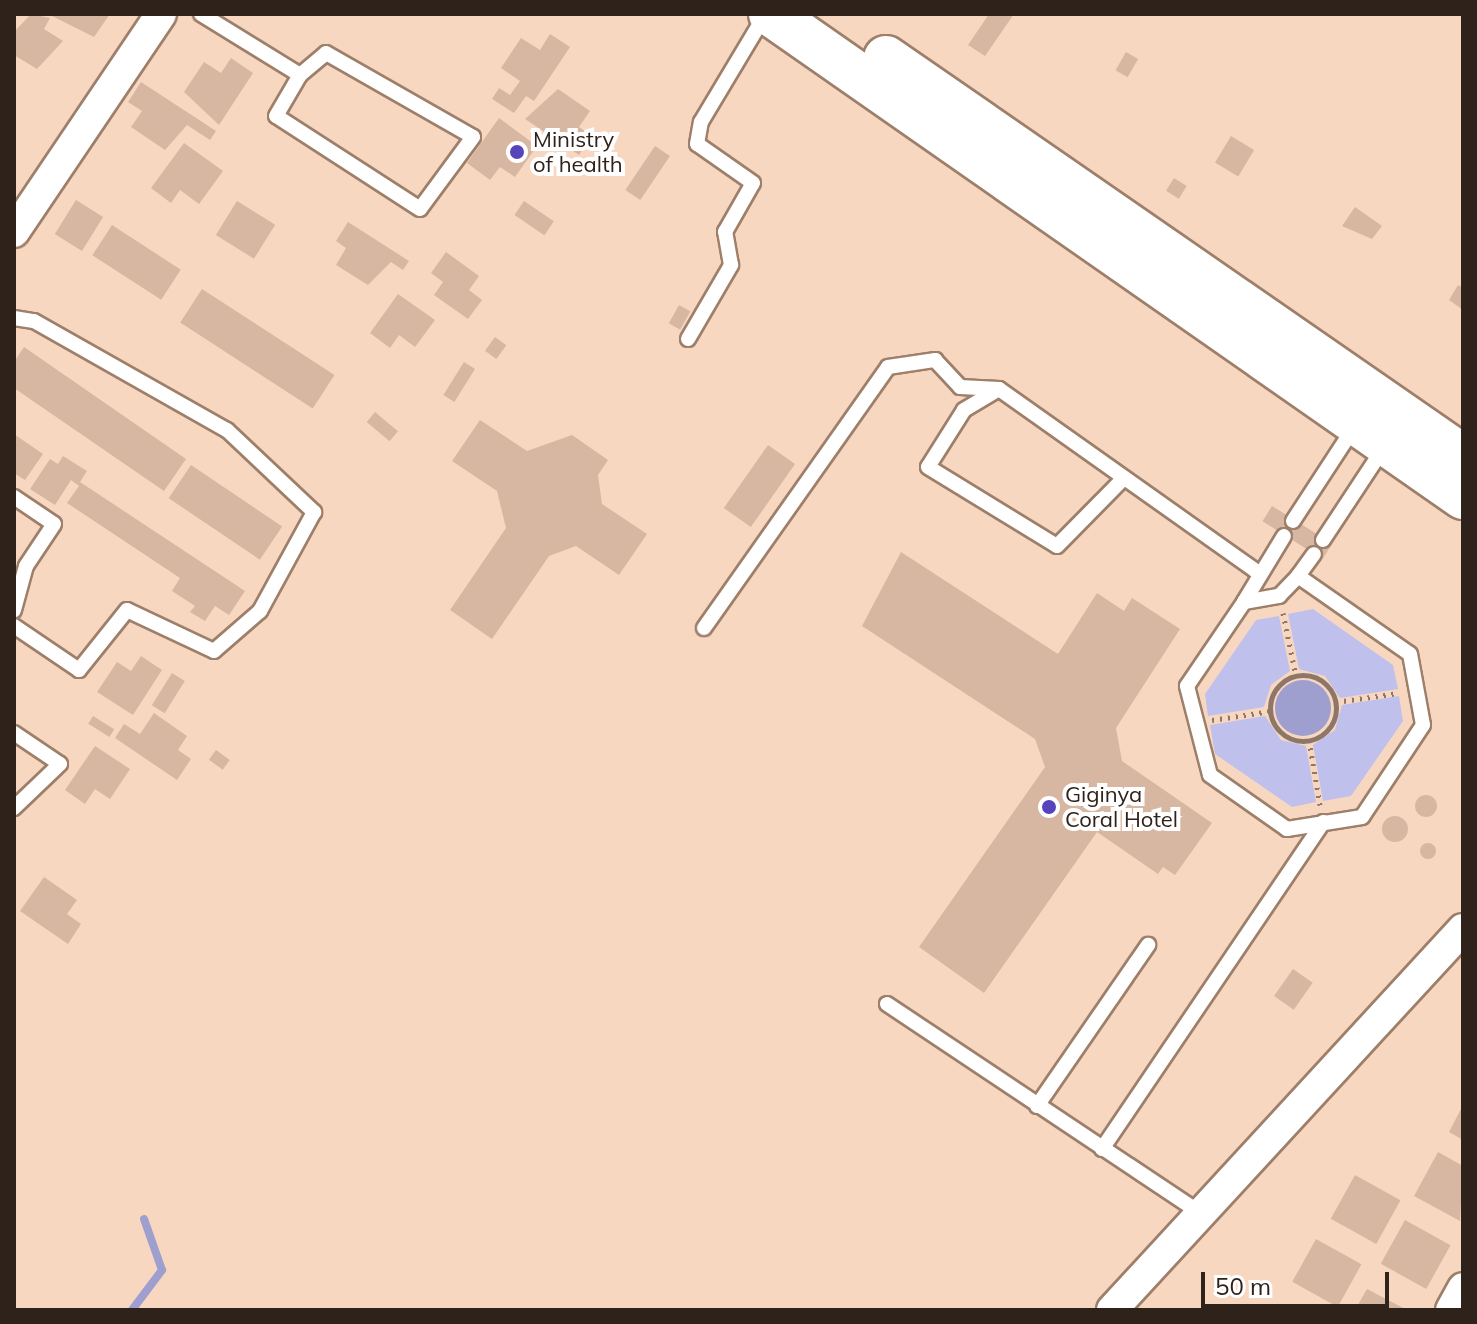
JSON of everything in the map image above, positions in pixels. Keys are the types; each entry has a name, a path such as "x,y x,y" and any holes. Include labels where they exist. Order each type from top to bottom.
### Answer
{"main road":[{"path":"768,14 1463,497"},
{"path":"823,14 1463,457"}],"street":[{"path":"14,232 161,14"},
{"path":"1112,1310 1205,1216 1463,929"},
{"path":"1451,1310 1463,1288"}],"lane":[{"path":"201,14 300,75"},
{"path":"688,339 731,265 725,232 753,183 697,144 701,122 768,14"},
{"path":"326,53 473,137 420,209 276,116 300,75 326,53"},
{"path":"14,318 34,321 227,430 314,512 260,611 214,651 127,610 79,670 14,626"},
{"path":"704,628 888,367 935,360 960,387 999,389 1121,481 1260,574"},
{"path":"999,389 964,410 928,467 1057,546 1121,481"},
{"path":"1293,521 1370,435"},
{"path":"1323,540 1370,435"},
{"path":"14,497 54,524 20,562 14,610"},
{"path":"1284,536 1187,686 1194,723 1210,775 1287,829 1362,817 1423,725 1410,654 1298,576"},
{"path":"1244,602 1279,596 1314,554"},
{"path":"14,733 60,764 14,808"},
{"path":"1102,1149 1323,822"},
{"path":"1037,1106 1148,945"},
{"path":"887,1004 1205,1216"}],"path":[{"path":"1279,596 1296,676"},
{"path":"1296,676 1322,680 1336,702 1331,727 1309,740 1284,735 1271,711 1276,689 1296,676"},
{"path":"1336,702 1417,690"},
{"path":"1194,723 1271,711"},
{"path":"1309,740 1323,822"}],"shaded area":[{"path":"1313,609 1393,665 1398,689 1340,698 1325,676 1299,669 1288,614"},
{"path":"1279,616 1290,671 1271,685 1264,707 1208,716 1205,694 1256,620"},
{"path":"1303,680 1323,688 1331,708 1323,728 1303,736 1283,728 1275,708 1283,688"},
{"path":"1399,696 1403,721 1351,796 1323,801 1313,745 1335,730 1342,705"},
{"path":"1265,716 1281,740 1306,746 1316,802 1292,807 1215,754 1210,725"}],"building":[{"path":"31,14 50,18 44,29 63,41 37,69 14,55 14,32"},
{"path":"54,14 110,14 94,37 52,16"},
{"path":"989,14 1014,14 985,56 968,45"},
{"path":"550,34 570,47 534,101 526,96 514,113 492,99 499,88 510,95 520,81 501,68 521,38 540,50"},
{"path":"1126,52 1138,59 1128,77 1116,70"},
{"path":"231,58 253,73 219,125 184,92 204,62 221,73"},
{"path":"141,82 216,131 210,140 187,125 165,150 131,127 142,111 128,102"},
{"path":"558,89 590,111 579,127 592,136 579,155 525,119"},
{"path":"499,118 537,146 515,177 500,167 490,180 467,163"},
{"path":"1231,136 1254,150 1238,176 1215,163"},
{"path":"184,143 223,171 199,204 180,190 171,203 151,188"},
{"path":"655,146 670,156 640,200 625,190"},
{"path":"1174,178 1187,186 1179,199 1166,191"},
{"path":"76,200 103,217 82,251 55,234"},
{"path":"237,201 275,225 254,259 216,235"},
{"path":"524,201 554,221 544,235 514,215"},
{"path":"1355,207 1382,226 1372,239 1342,226"},
{"path":"348,222 409,261 403,270 391,262 368,285 336,265 346,248 336,241"},
{"path":"112,225 181,270 161,300 92,255"},
{"path":"446,252 479,276 469,290 482,300 468,319 434,295 443,282 431,273"},
{"path":"1458,285 1463,288 1463,310 1449,300"},
{"path":"202,289 335,375 313,409 180,323"},
{"path":"398,294 435,320 415,347 399,335 390,348 370,333"},
{"path":"679,305 690,311 680,330 669,323"},
{"path":"495,337 506,345 496,359 485,351"},
{"path":"24,347 186,459 164,491 14,388 14,362"},
{"path":"464,362 475,369 454,402 443,395"},
{"path":"375,412 398,431 390,441 367,422"},
{"path":"480,420 527,451 572,435 608,460 598,475 602,504 647,534 619,575 576,546 549,556 492,639 450,610 506,528 497,491 452,461"},
{"path":"14,434 43,454 25,480 14,473"},
{"path":"768,445 795,464 751,527 724,508"},
{"path":"63,456 87,471 80,482 245,591 229,615 215,606 205,621 190,612 195,606 172,591 180,578 67,503 79,486 71,480 55,505 30,489 50,459 58,464"},
{"path":"191,465 282,527 260,560 169,498"},
{"path":"1272,506 1332,544 1323,559 1262,521"},
{"path":"901,552 1058,654 1097,593 1124,611 1132,598 1180,629 1116,728 1122,761 1212,823 1175,875 1163,867 1158,874 1097,832 984,993 919,947 1045,767 1035,739 862,626"},
{"path":"141,656 162,670 133,715 97,692 117,662 131,671"},
{"path":"172,673 185,681 165,713 152,705"},
{"path":"154,713 187,736 178,750 191,759 177,780 115,738 124,724 140,734"},
{"path":"93,716 114,729 109,737 88,724"},
{"path":"95,746 130,769 110,799 95,789 85,804 65,790"},
{"path":"216,750 230,760 223,770 209,760"},
{"path":"1426,795 1434,798 1437,806 1434,814 1426,817 1418,814 1415,806 1418,798"},
{"path":"1395,816 1404,820 1408,829 1404,838 1395,842 1386,838 1382,829 1386,820"},
{"path":"1428,843 1434,845 1434,857 1428,859 1422,857 1420,851 1422,845"},
{"path":"44,877 77,900 67,914 81,924 68,944 20,911"},
{"path":"1293,969 1313,983 1294,1010 1274,996"},
{"path":"1463,1105 1463,1140 1449,1132"},
{"path":"1438,1152 1463,1166 1460,1221 1414,1196"},
{"path":"1355,1175 1400,1200 1376,1244 1331,1219"},
{"path":"1405,1220 1450,1245 1426,1289 1381,1264"},
{"path":"1316,1239 1361,1264 1338,1307 1292,1282"},
{"path":"1367,1289 1407,1310 1355,1310"}],"waterway":[{"path":"132,1310 162,1270 144,1219"}],"place":[{"name":"Ministry of health","path":"517,152"},
{"name":"Giginya Coral Hotel","path":"1049,807"}]}
